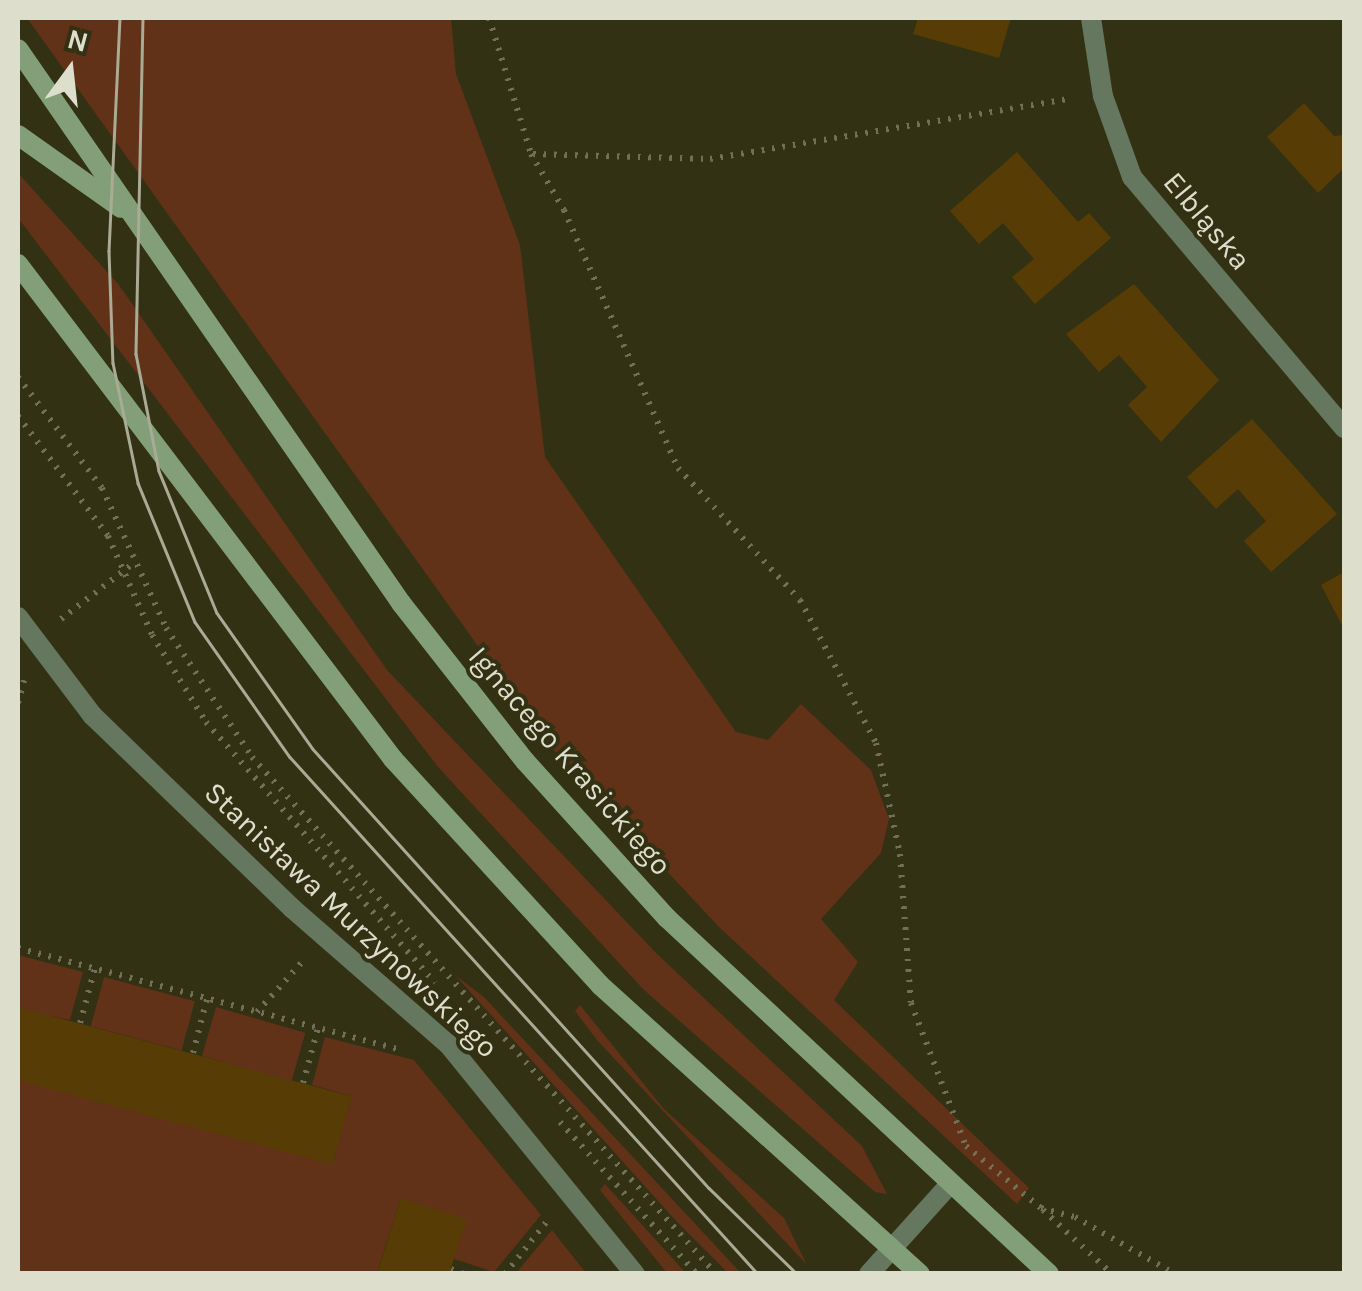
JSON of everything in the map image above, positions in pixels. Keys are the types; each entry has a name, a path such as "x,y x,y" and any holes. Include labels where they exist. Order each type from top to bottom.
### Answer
{"main road":[{"name":"Ignacego Krasickiego","path":"18,49 401,603 525,761 667,918 1049,1274"},
{"name":"Ignacego Krasickiego","path":"18,135 130,215"},
{"path":"18,264 393,760 600,986 920,1274"}],"street":[{"name":"Elbląska","path":"1091,18 1103,96 1132,177 1344,428"},
{"name":"Stanisława Murzynowskiego","path":"18,617 92,715 293,909 448,1044 635,1274"},
{"path":"869,1274 950,1184"}],"path":[{"path":"489,18 531,154 564,210 678,468 800,600 876,744 900,854 911,1002 966,1146 1112,1274"},
{"path":"531,154 710,159 1103,96"},
{"path":"18,377 102,488 186,663 252,758 716,1274"},
{"path":"18,416 96,517 206,722 440,988"},
{"path":"80,604 135,562"},
{"path":"18,703 25,677"},
{"path":"18,948 407,1051"},
{"path":"257,1012 312,951"},
{"path":"80,1023 94,968"},
{"path":"193,1053 208,998"},
{"path":"303,1083 318,1028"},
{"path":"546,1106 697,1274"},
{"path":"1030,1222 1041,1208"},
{"path":"1041,1208 1076,1217 1176,1274"},
{"path":"505,1274 543,1226"},
{"path":"451,1269 464,1274"}],"shaded area":[{"path":"27,18 451,18 456,74 520,245 545,457 736,732 768,740 801,704 871,770 889,819 881,853 821,919 858,962 834,1000 1029,1188 1017,1204 719,927 549,745"},
{"path":"18,173 119,285 387,670 657,954 862,1146 887,1194 875,1192 644,990 438,767 18,218"},
{"path":"18,955 83,972 70,1020 18,1009"},
{"path":"455,975 484,997 741,1273 728,1273 677,1222"},
{"path":"104,977 195,1001 182,1051 91,1026"},
{"path":"580,1005 664,1109 784,1218 807,1265 596,1039 575,1011"},
{"path":"216,1007 305,1033 291,1082 202,1056"},
{"path":"325,1037 414,1060 541,1215 494,1272 454,1259 401,1198 377,1273 18,1273 18,1078 333,1163 351,1096 312,1085"},
{"path":"605,1184 686,1273 667,1273 600,1190"},
{"path":"552,1230 586,1273 516,1273"}],"building":[{"path":"918,18 1011,18 999,58 913,34"},
{"path":"1304,103 1334,136 1344,135 1344,168 1318,193 1267,137"},
{"path":"1017,152 1078,222 1089,213 1111,238 1035,304 1012,277 1034,259 1003,223 979,244 950,211"},
{"path":"1134,284 1219,380 1161,442 1128,405 1147,387 1119,355 1099,372 1066,334"},
{"path":"1252,419 1337,514 1271,572 1244,541 1266,521 1238,489 1216,509 1187,477"},
{"path":"1344,572 1344,629 1321,585"},
{"path":"18,1007 351,1096 333,1165 18,1081"},
{"path":"401,1198 467,1219 449,1274 377,1274"}],"tram line":[{"path":"120,18 109,251 113,363 138,483 195,622 290,757 758,1274"},
{"path":"143,18 136,354 159,471 217,613 313,749 709,1188 797,1274"}]}
